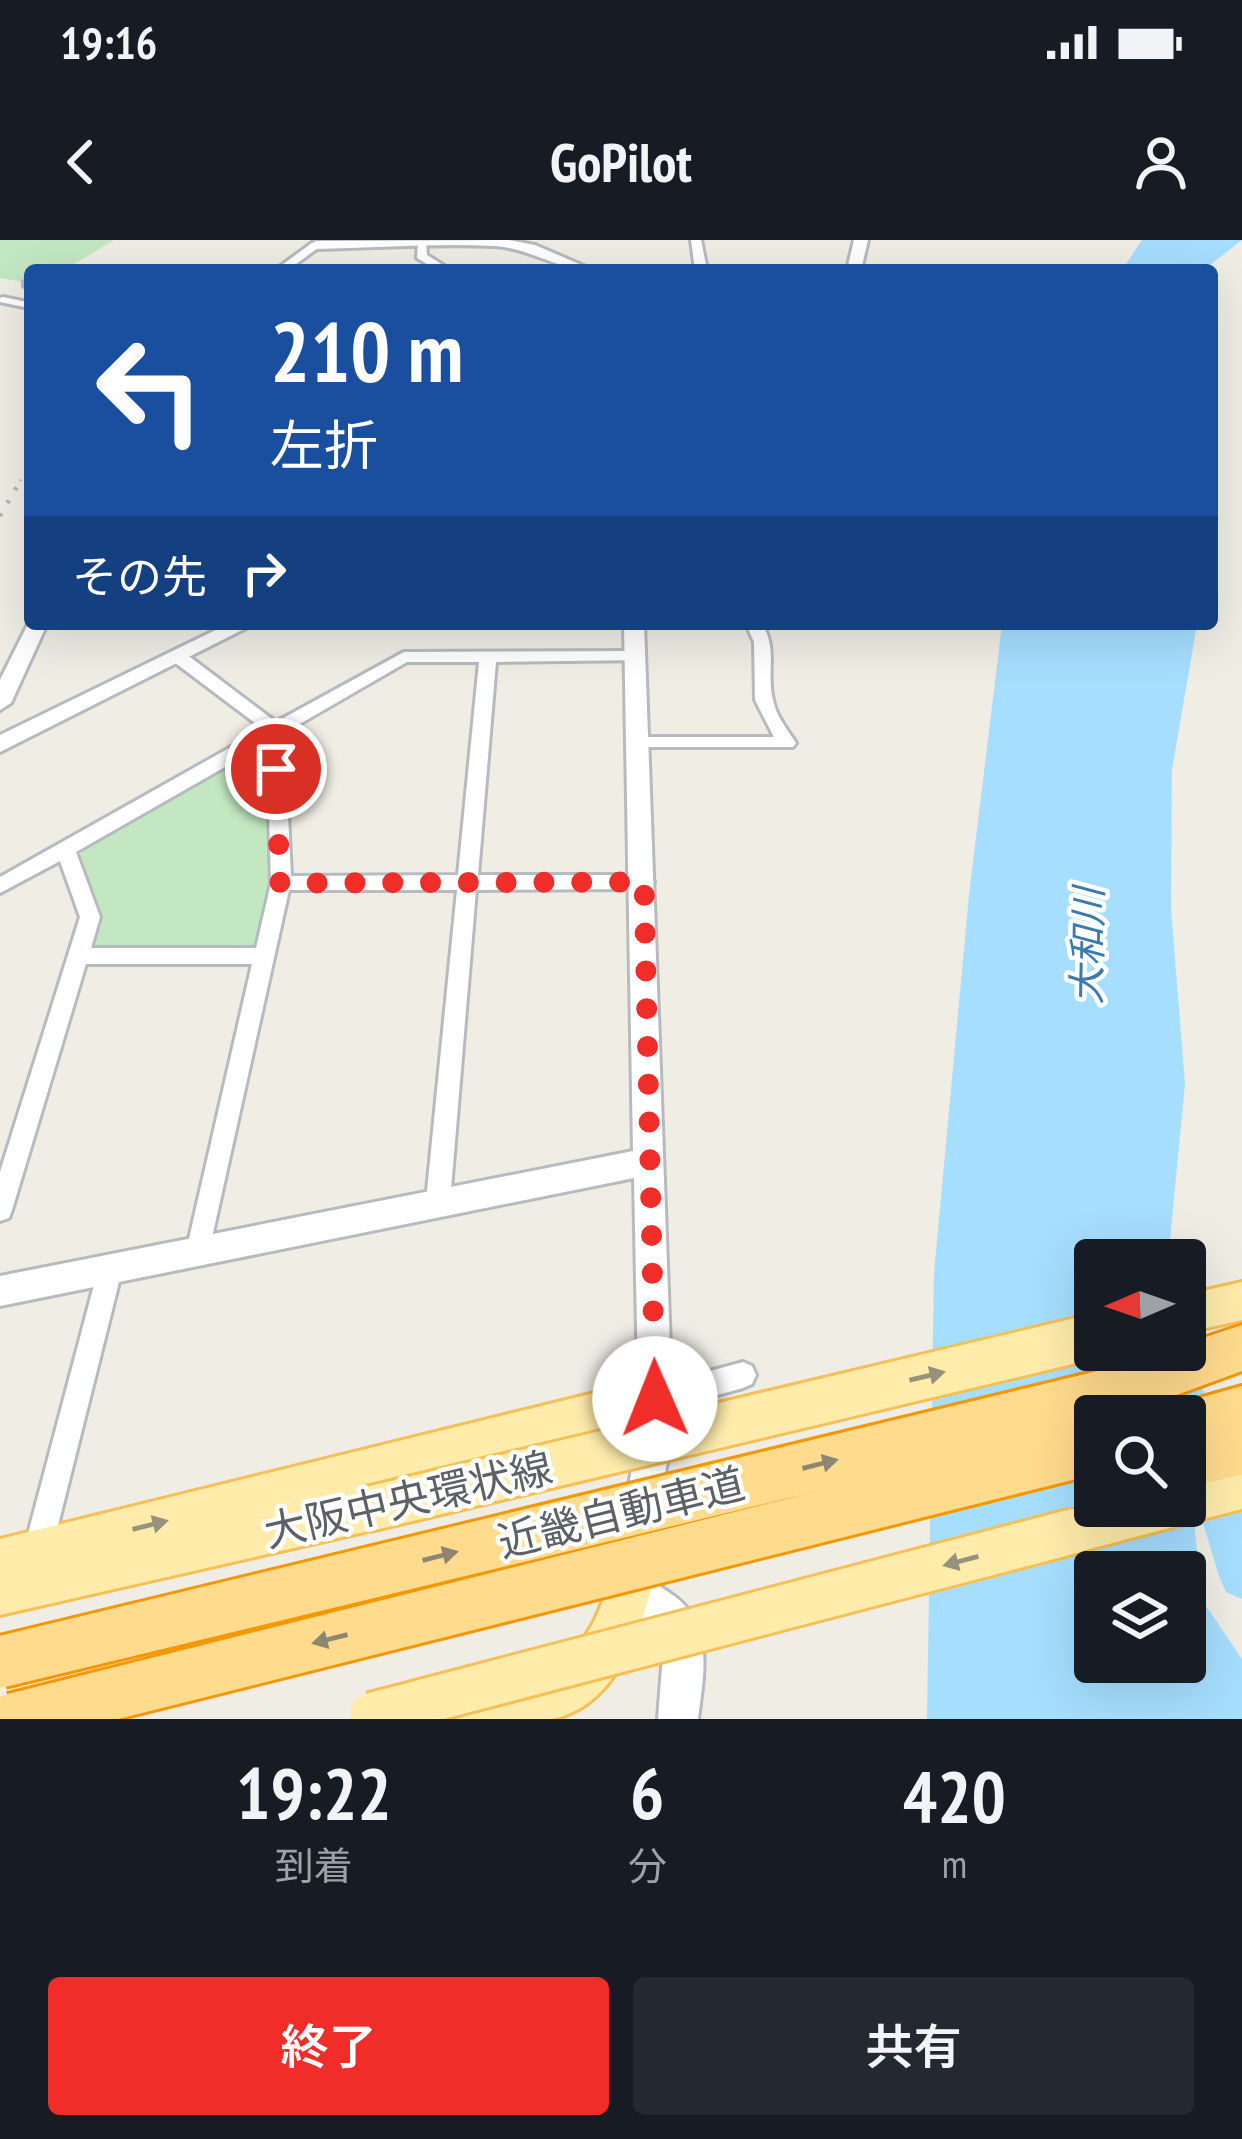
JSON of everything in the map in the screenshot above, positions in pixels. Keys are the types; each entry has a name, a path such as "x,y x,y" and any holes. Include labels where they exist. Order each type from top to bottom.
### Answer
{"highway":[{"path":"1115,1393 1242,1348"},
{"name":"近畿自動車道","path":"0,1662 1242,1366"},
{"path":"1206,1420 1242,1411"},
{"path":"1206,1444 1242,1435"},
{"path":"1206,1457 1242,1450"},
{"name":"近畿自動車道","path":"21,1717 566,1580 1074,1471"},
{"path":"0,1641 196,1599 383,1570"}],"main road":[{"path":"1206,1309 1242,1301"},
{"name":"大阪中央環状線","path":"0,1592 1074,1341"},
{"path":"18,1558 655,1399"},
{"path":"1206,1496 1242,1487"},
{"path":"364,1717 1090,1527"},
{"path":"500,1716 550,1700 586,1674 617,1633 628,1590"}],"street":[{"path":"294,264 319,242 518,245 570,264"},
{"path":"3,299 24,304"},
{"path":"0,704 34,630"},
{"path":"0,729 202,630"},
{"path":"0,744 233,630"},
{"path":"634,630 656,1431 628,1590 663,1607 680,1624 685,1652 678,1719"},
{"path":"639,743 787,743 764,704 765,656 759,630"},
{"path":"438,1201 488,656"},
{"path":"0,886 404,657 636,656"},
{"path":"181,658 275,730"},
{"path":"198,1252 280,883 275,730"},
{"path":"0,1210 90,917 65,848"},
{"path":"280,883 644,882"},
{"path":"79,956 266,956"},
{"path":"0,1291 651,1161"},
{"path":"18,1558 110,1270"},
{"path":"655,1399 743,1375"}],"green space":[{"path":"0,240 114,240 74,264 24,264 24,282 0,278"},
{"path":"260,749 267,750 272,880 259,943 249,948 89,949 99,916 80,855 84,848"}],"water":[{"path":"1142,240 1242,240 1211,264 1126,264"},
{"path":"1001,630 1196,630 1172,770 1171,909 1185,1084 1170,1239 1074,1239 1074,1371 1179,1371 1182,1395 1074,1395 1074,1527 1195,1527 1197,1551 1074,1551 1074,1683 1206,1683 1206,1606 1242,1659 1242,1719 927,1719 934,1273 969,895"}],"waterway":[{"name":"大和川","path":"1178,1371 1242,1576"}],"railway":[{"path":"20,481 24,474"},
{"path":"0,516 22,478"}],"route":[{"path":"276,769 280,883 644,882 655,1399"}]}
